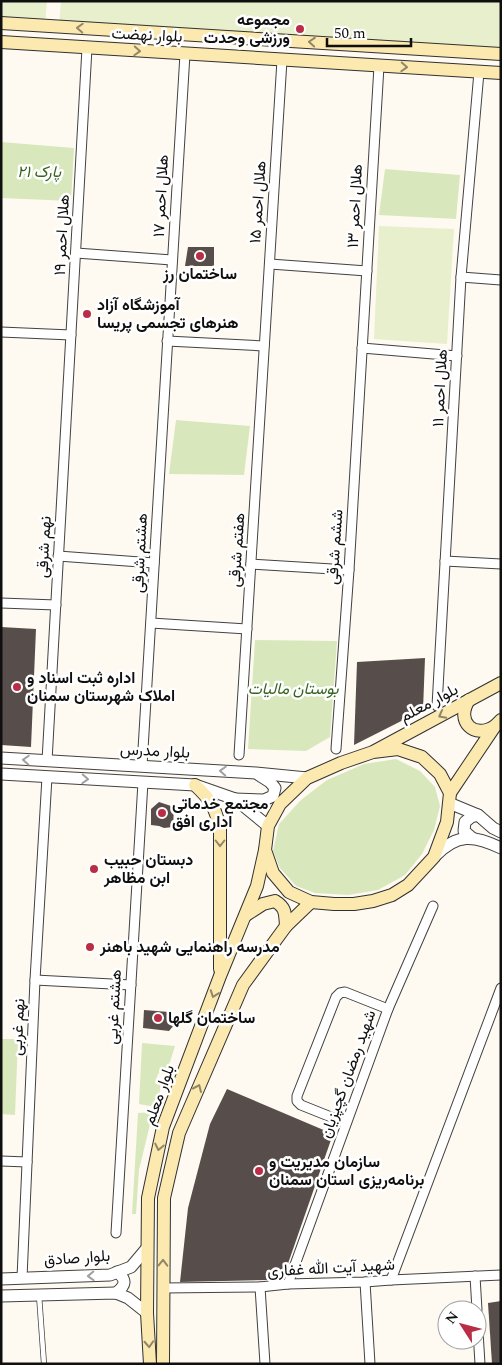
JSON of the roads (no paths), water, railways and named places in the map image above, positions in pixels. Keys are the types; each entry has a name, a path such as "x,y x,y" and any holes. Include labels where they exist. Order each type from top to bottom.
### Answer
{"main road":[{"name":"بلوار نهضت","path":"1,23 501,54"},
{"name":"بلوار نهضت","path":"1,42 501,73"},
{"path":"335,63 337,44"},
{"name":"بلوار معلم","path":"373,752 501,683"},
{"path":"469,700 465,706 464,713 465,720 469,726 482,732 489,730 498,723"},
{"path":"450,798 498,723"},
{"path":"398,749 422,757 440,774 450,798 448,822 434,857 408,885 392,895 373,901 354,904 311,902 289,892 273,873 265,850 268,826 280,804 307,778 373,752 398,749"},
{"path":"195,785 208,797 216,812 220,828 220,976"},
{"name":"بلوار معلم","path":"150,1364 147,1313 148,1198 164,1127 220,976 257,886 265,850"},
{"path":"246,915 263,904 275,901 282,906 285,912 286,926"},
{"name":"بلوار معلم","path":"163,1364 164,1198 179,1132 243,985 286,926 311,902"}],"street":[{"name":"هلال احمر ۱۹","path":"71,335 88,48"},
{"name":"هلال احمر ۱۷","path":"167,341 184,54"},
{"name":"هلال احمر ۱۵","path":"264,346 282,60"},
{"name":"هلال احمر ۱۳","path":"362,348 379,66"},
{"name":"هلال احمر ۱۱","path":"437,706 461,277 479,72"},
{"path":"76,253 172,260"},
{"path":"270,264 367,271"},
{"path":"461,277 501,280"},
{"path":"1,332 71,335"},
{"name":"نهم شرقی","path":"47,761 71,335"},
{"path":"167,341 264,346"},
{"name":"هشتم شرقی","path":"142,766 167,341"},
{"name":"هفتم شرقی","path":"239,755 264,346"},
{"path":"362,348 457,356"},
{"name":"ششم شرقی","path":"336,749 362,348"},
{"path":"58,556 154,563"},
{"path":"445,561 501,564"},
{"path":"251,564 349,570"},
{"path":"1,603 56,606"},
{"path":"151,623 247,629"},
{"name":"بلوار مدرس","path":"1,758 256,773 307,778"},
{"path":"235,799 264,800 273,796 275,788 270,782 256,773"},
{"name":"بلوار مدرس","path":"1,774 195,785 235,799 268,826"},
{"name":"نهم غربی","path":"22,1278 35,980 47,777"},
{"name":"هشتم غربی","path":"116,1233 143,782"},
{"path":"450,798 501,832"},
{"path":"472,838 464,831 465,822 471,817 478,815"},
{"path":"434,857 444,846 457,840 472,838 486,841 501,848"},
{"name":"شهید رمضان گچپزیان","path":"288,1284 388,1009 433,906"},
{"path":"35,980 131,985"},
{"path":"391,1280 501,988"},
{"path":"346,1122 301,1104 297,1101 297,1096 336,997 340,993 345,992 388,1009"},
{"path":"1,1161 27,1162"},
{"name":"بلوار صادق","path":"1,1279 110,1276 131,1266 147,1248"},
{"path":"116,1292 121,1289 125,1281 117,1272"},
{"name":"شهید آیت الله غفاری","path":"163,1288 260,1287 288,1284 501,1275"},
{"path":"475,1276 476,1300"},
{"path":"365,1282 370,1364"},
{"path":"260,1287 265,1364"},
{"path":"1,1296 116,1292 128,1298 147,1313"},
{"path":"479,1350 480,1364"}],"lane":[{"path":"39,1295 44,1364"}],"place":[{"name":"مجموعه ورزشی وحدت","path":"300,29"},
{"name":"ساختمان رز","path":"200,256"},
{"name":"آموزشگاه آزاد هنرهای تجسمی پریسا","path":"87,314"},
{"name":"اداره ثبت اسناد و املاک شهرستان سمنان","path":"17,687"},
{"name":"مجتمع خدماتی اداری افق","path":"162,813"},
{"name":"دبستان حبیب ابن مظاهر","path":"94,869"},
{"name":"مدرسه راهنمایی شهید باهنر","path":"90,947"},
{"name":"ساختمان گلها","path":"158,1018"},
{"name":"سازمان مدیریت و برنامه‌ریزی استان سمنان","path":"259,1171"}],"park label":[{"name":"پارک ۲۱","path":"39,172"},
{"name":"بوستان مالیات","path":"293,689"}]}
